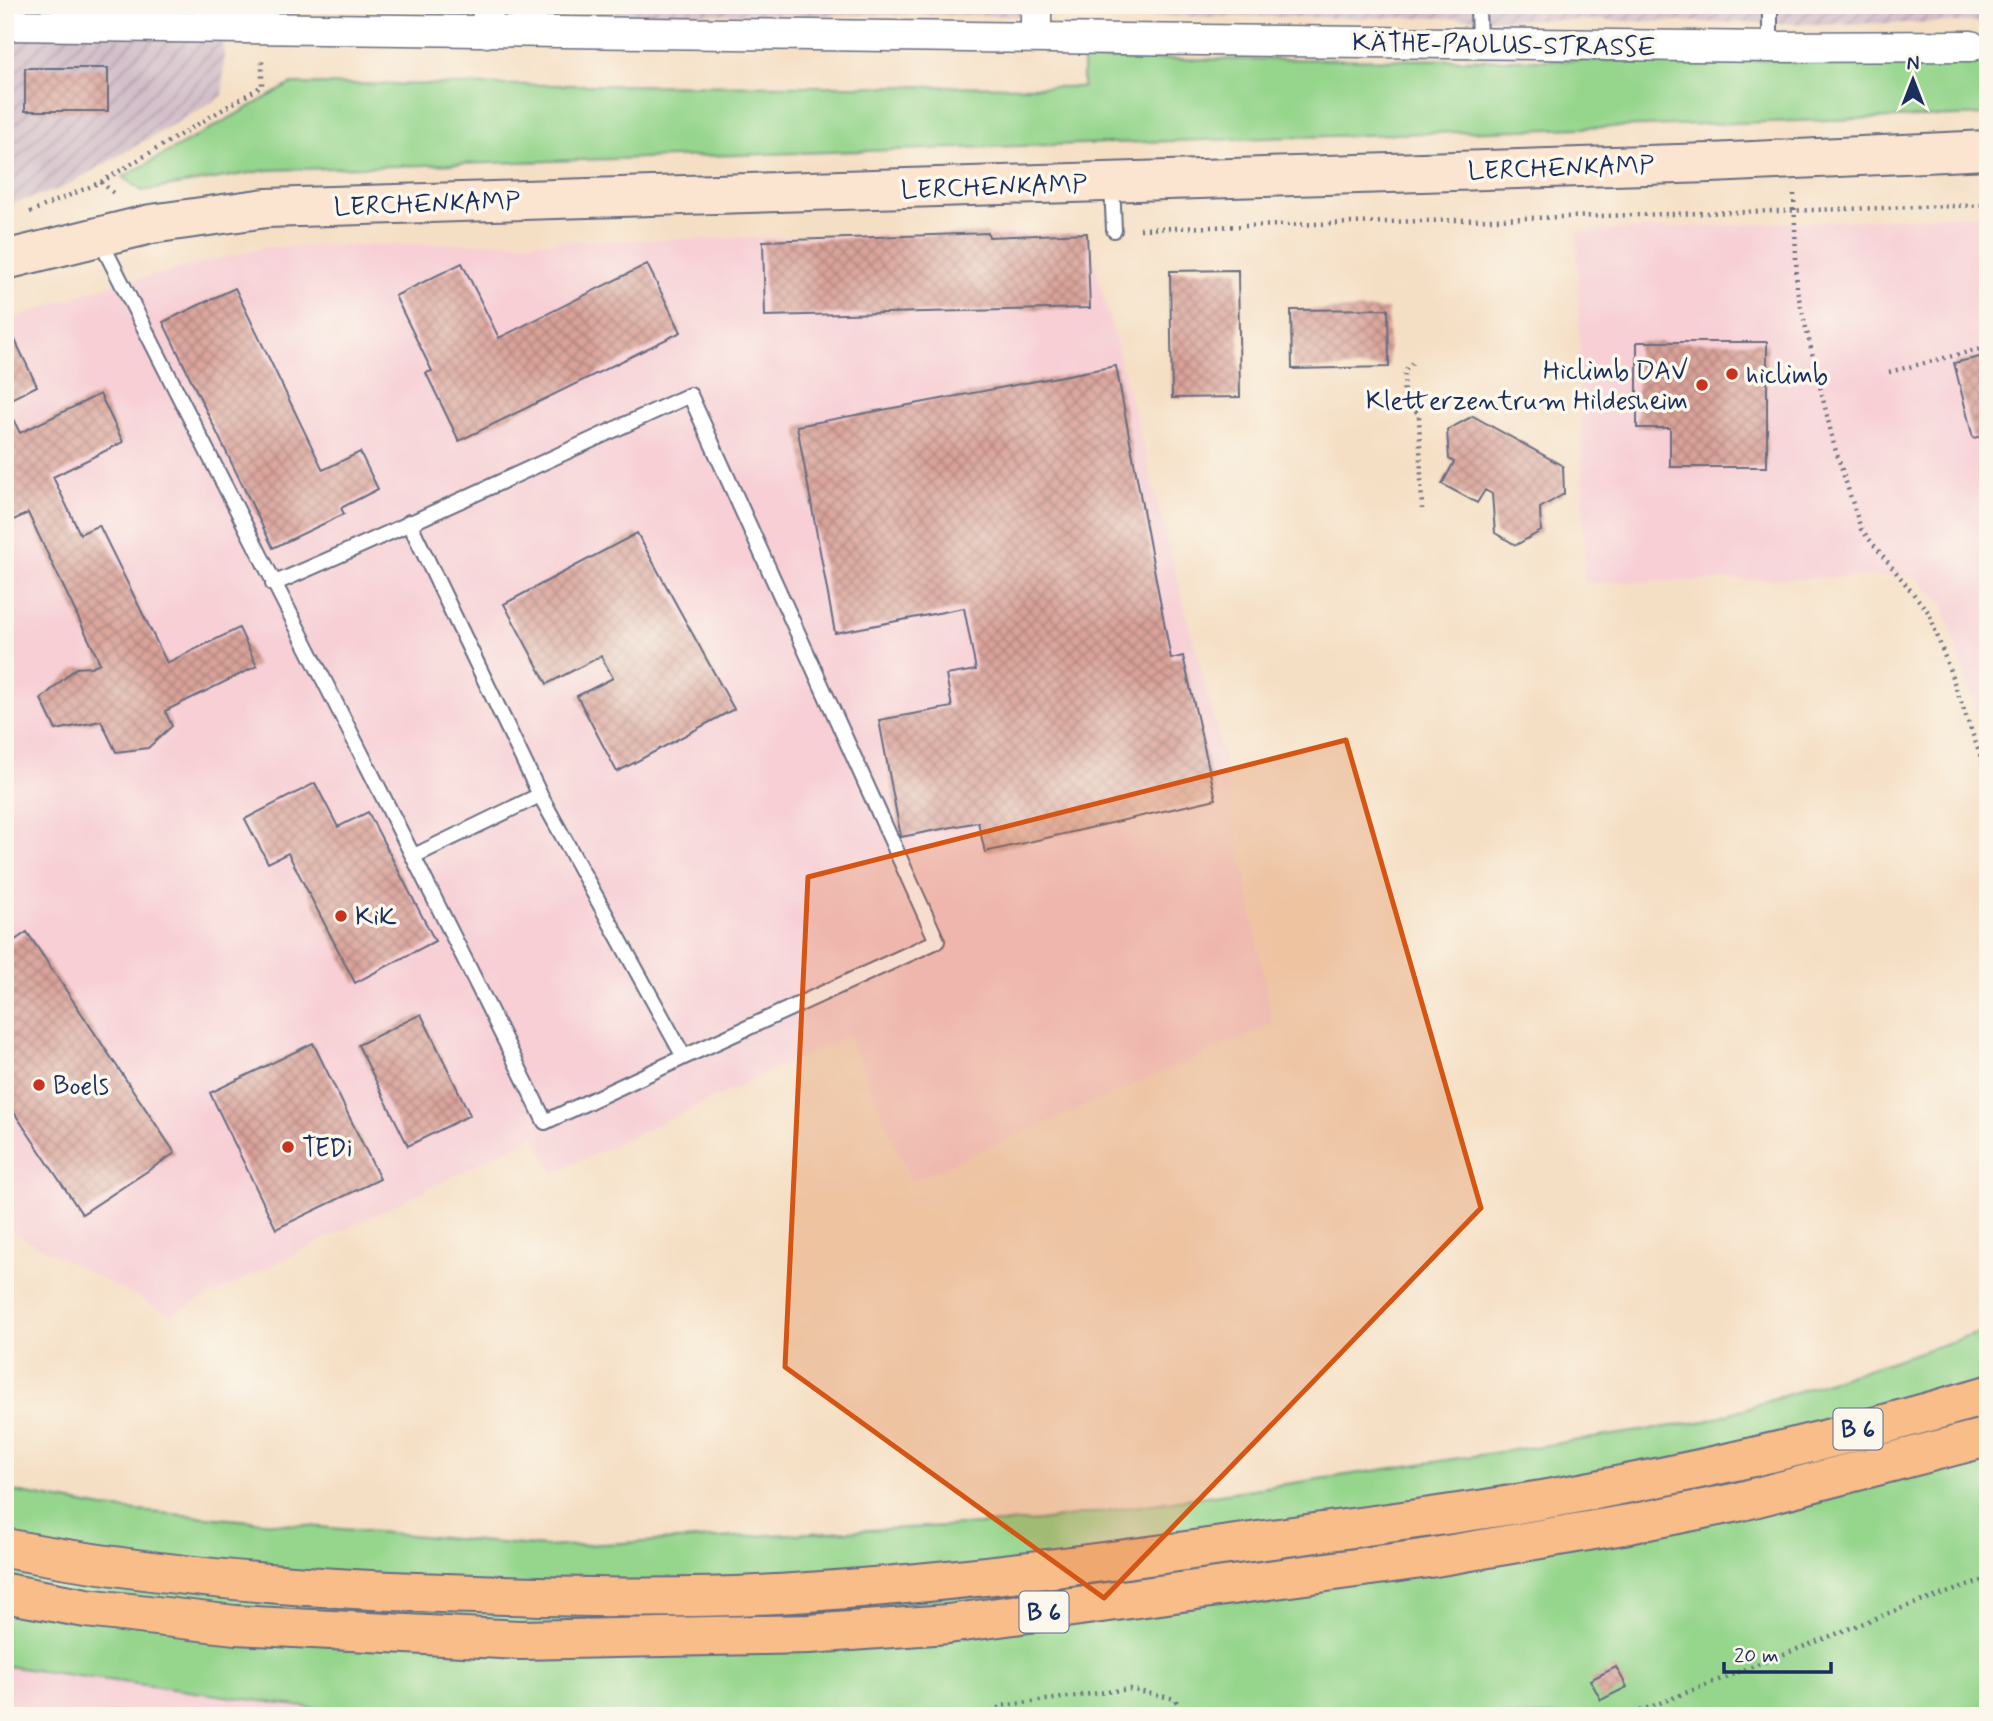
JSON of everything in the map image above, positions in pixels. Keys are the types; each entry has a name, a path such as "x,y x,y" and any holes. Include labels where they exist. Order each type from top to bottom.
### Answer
{"highway":[{"name":"B 6","path":"5,1548 166,1575 358,1591 656,1597 803,1592 951,1581 1425,1517 1614,1487 1822,1439 1988,1395"},
{"name":"B 6","path":"5,1593 86,1608 235,1625 520,1640 809,1634 948,1624 1429,1558 1629,1524 1738,1502 1988,1437"}],"street":[{"path":"1036,5 1036,38"},
{"name":"KÄTHE-PAULUS-STRASSE","path":"5,25 54,15 202,16 261,29 488,19 1036,38 1770,47 1971,46"},
{"name":"LERCHENKAMP","path":"5,260 98,235 266,208 1793,160 1988,150"}],"lane":[{"path":"1478,5 1479,44"},
{"path":"1770,5 1770,47"},
{"path":"1112,182 1114,230"},
{"path":"98,235 273,584 416,855 545,1122 937,941 690,396 273,584"},
{"path":"409,522 540,796 684,1057"},
{"path":"416,855 540,796"}],"path":[{"path":"25,215 101,182 262,86 261,29"},
{"path":"1793,160 1797,290 1834,445 1861,529 1929,613 1988,777"},
{"path":"1114,230 1988,205"},
{"path":"1889,372 1988,347"},
{"path":"1412,363 1405,371 1403,399 1419,414 1422,509"},
{"path":"1627,1716 1899,1609 1988,1579"},
{"path":"986,1716 1001,1706 1129,1689 1175,1699 1184,1716"}],"highlighted area":[{"path":"1346,740 1481,1208 1104,1598 785,1367 808,877"}],"shaded area":[{"path":"5,5 1988,5 1988,22 1823,24 1437,18 590,13 225,6 223,96 62,188 5,206"},
{"path":"1988,214 1988,719 1979,721 1943,603 1913,576 1585,583 1577,232"},
{"path":"1087,233 1219,739 1273,1024 911,1181 848,1035 554,1173 535,1136 171,1315 5,1229 5,321 100,288 267,247"},
{"path":"5,1666 95,1679 369,1716 5,1716"}],"green space":[{"path":"1083,59 1988,61 1988,115 268,170 142,191 123,177 291,84 1083,87"},
{"path":"1988,1330 1988,1716 369,1716 5,1666 5,1490 104,1508 545,1547 1040,1521 1706,1421"}],"building":[{"path":"25,68 108,68 108,111 25,111"},
{"path":"988,233 989,237 1087,233 1090,308 765,316 763,241"},
{"path":"462,263 499,338 647,264 681,332 459,441 426,373 432,371 395,296"},
{"path":"1238,270 1240,397 1172,398 1170,271"},
{"path":"235,288 323,470 360,452 378,489 341,508 344,514 273,548 163,322"},
{"path":"1388,309 1389,367 1292,369 1291,310"},
{"path":"13,336 37,386 5,402 5,339"},
{"name":"Hiclimb DAV Kletterzentrum Hildesheim","path":"1637,342 1767,342 1767,467 1670,467 1670,428 1637,428"},
{"path":"1988,355 1988,435 1973,438 1954,363"},
{"path":"1116,366 1171,659 1183,656 1216,799 985,852 978,822 901,837 879,720 952,707 946,675 976,670 964,608 835,633 797,426"},
{"path":"100,394 123,442 53,477 80,534 99,525 167,663 239,628 257,666 165,711 172,726 148,748 116,752 101,721 56,730 41,699 76,668 100,663 28,513 5,524 5,403 20,433"},
{"path":"1473,416 1563,466 1564,494 1540,508 1541,531 1516,545 1495,533 1492,494 1485,490 1477,503 1442,484 1454,462 1449,459 1447,430"},
{"path":"637,533 734,709 617,772 577,696 613,678 601,656 547,684 504,604"},
{"path":"315,783 338,827 368,812 435,941 355,983 288,853 268,863 245,819"},
{"path":"27,932 175,1153 82,1214 5,1099 5,947"},
{"path":"421,1014 470,1115 408,1146 358,1045"},
{"path":"313,1043 380,1179 276,1229 210,1093"},
{"path":"1616,1667 1627,1687 1601,1700 1590,1680"}],"place":[{"name":"hiclimb","path":"1732,374"},
{"name":"Hiclimb DAV Kletterzentrum Hildesheim","path":"1702,385"},
{"name":"KiK","path":"341,916"},
{"name":"Boels","path":"39,1085"},
{"name":"TEDi","path":"288,1147"}]}
